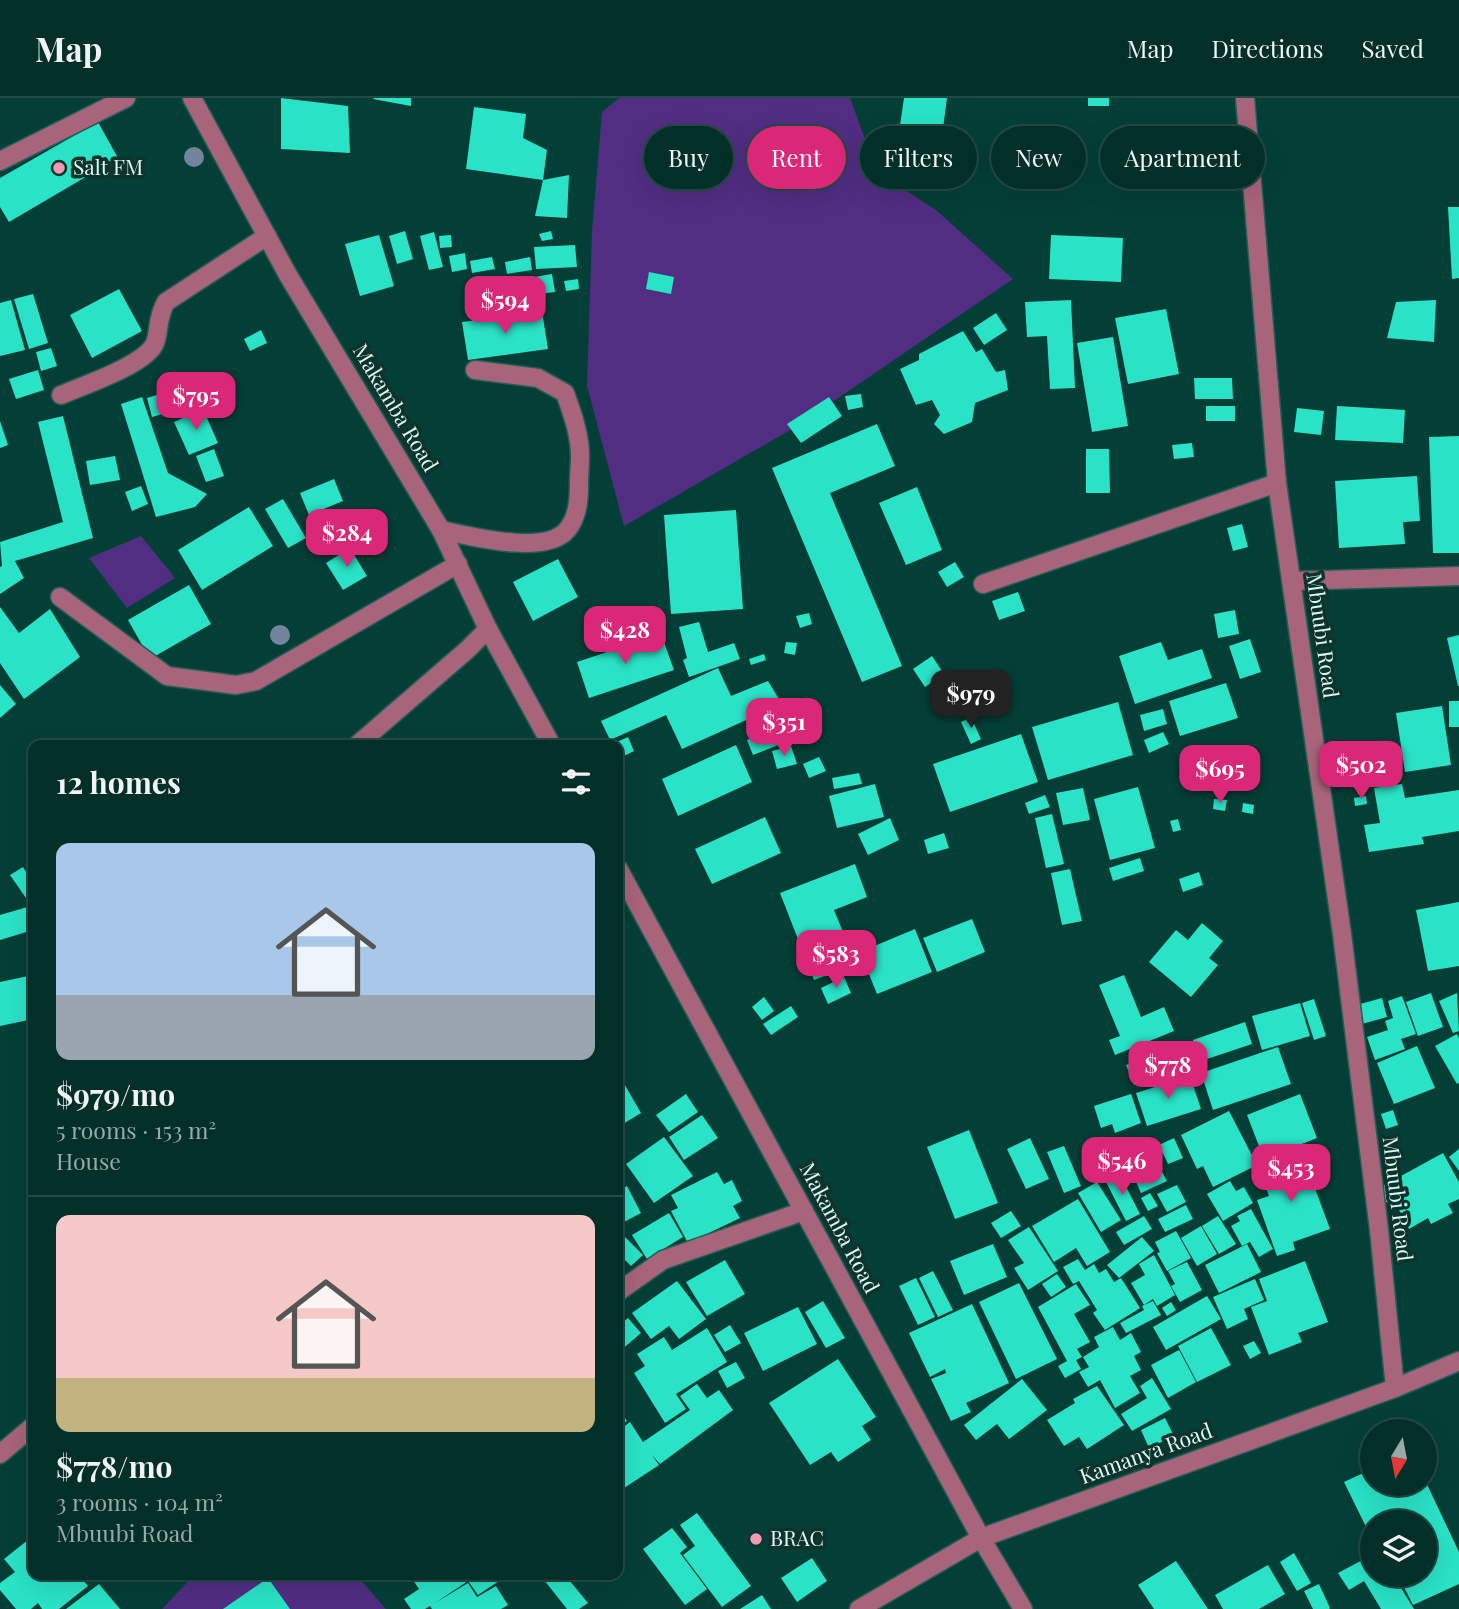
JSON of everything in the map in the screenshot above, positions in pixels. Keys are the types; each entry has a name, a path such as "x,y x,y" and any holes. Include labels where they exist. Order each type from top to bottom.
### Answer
{"street":[{"path":"0,161 126,98"},
{"name":"Makamba Road","path":"192,98 288,275 441,530 488,629 549,740"},
{"name":"Mbuubi Road","path":"1245,98 1278,483 1342,934 1379,1230 1395,1388"},
{"path":"61,395 134,363 155,345 159,314 166,303 267,236"},
{"path":"441,530 495,541 524,543 557,538 568,529 579,503 580,454 575,421 565,393 538,379 475,370"},
{"path":"983,584 1278,483"},
{"path":"60,597 167,676 236,685 256,681 458,564"},
{"path":"1291,581 1459,576"},
{"path":"363,740 488,629"},
{"name":"Makamba Road","path":"623,877 981,1538 1023,1609"},
{"path":"623,1288 663,1260 804,1211"},
{"name":"Kamanya Road","path":"859,1609 981,1538 1395,1388 1459,1361"},
{"path":"0,1454 28,1430"}],"shaded area":[{"path":"619,98 850,98 860,126 860,189 903,189 936,210 1013,279 797,426 624,526 587,386 592,231 602,112"},
{"path":"141,536 175,578 127,608 89,558"},
{"path":"189,1580 360,1580 386,1609 162,1609"}],"building":[{"path":"281,98 348,106 350,153 281,149"},
{"path":"411,98 411,106 373,99"},
{"path":"904,98 947,98 943,126 900,126"},
{"path":"1088,98 1109,98 1109,106 1088,106"},
{"path":"474,107 526,114 523,138 547,150 543,180 466,169"},
{"name":"Salt FM","path":"98,122 118,158 9,222 0,207 0,178"},
{"path":"569,175 567,218 535,216 543,180"},
{"path":"1448,207 1459,207 1459,278 1452,279"},
{"path":"405,231 413,259 397,264 389,236"},
{"path":"551,231 553,239 542,241 539,234"},
{"path":"434,232 443,267 429,270 420,236"},
{"path":"379,235 394,286 360,296 345,244"},
{"path":"451,235 452,247 440,248 439,236"},
{"path":"1051,235 1123,238 1121,282 1049,279"},
{"path":"575,245 577,267 536,269 534,247"},
{"path":"465,253 467,269 452,272 449,256"},
{"path":"492,257 495,269 472,273 470,261"},
{"path":"530,257 532,270 507,274 505,262"},
{"path":"649,272 674,277 671,294 646,289"},
{"path":"552,274 555,292 539,294 535,277"},
{"path":"578,279 579,289 566,291 564,281"},
{"path":"119,289 142,331 92,358 70,315"},
{"path":"514,289 516,300 468,309 465,299"},
{"path":"33,294 48,343 29,349 14,299"},
{"path":"11,300 25,350 0,356 0,303"},
{"path":"1071,300 1075,388 1050,389 1047,336 1027,337 1025,302"},
{"path":"1436,300 1434,342 1387,338 1396,302"},
{"path":"1166,309 1179,374 1128,384 1115,318"},
{"path":"542,311 548,349 468,360 462,322"},
{"path":"996,313 1007,330 984,345 973,328"},
{"path":"261,330 267,343 250,351 244,339"},
{"path":"963,331 976,352 982,349 996,372 1005,370 1008,390 975,403 972,422 944,434 934,424 940,415 932,400 916,405 900,369 919,360 919,354"},
{"path":"1113,337 1128,426 1092,432 1077,343"},
{"path":"51,348 57,366 41,371 36,352"},
{"path":"38,370 44,390 16,399 9,379"},
{"path":"1194,378 1232,378 1233,399 1195,399"},
{"path":"189,385 194,405 152,417 147,398"},
{"path":"861,394 863,407 848,410 845,396"},
{"path":"142,397 168,473 207,494 195,507 156,517 121,404"},
{"path":"829,397 842,416 801,443 787,424"},
{"path":"1206,406 1235,406 1235,421 1206,421"},
{"path":"1337,406 1405,410 1403,443 1335,440"},
{"path":"1297,408 1324,411 1321,435 1294,432"},
{"path":"203,409 218,443 189,455 174,422"},
{"path":"63,416 93,538 15,561 24,578 0,594 0,542 63,522 38,422"},
{"path":"0,421 8,445 0,448"},
{"path":"877,424 895,466 830,493 902,666 862,682 772,468"},
{"path":"1459,436 1459,553 1433,553 1429,437"},
{"path":"1192,443 1194,457 1174,459 1172,445"},
{"path":"214,449 224,476 206,482 196,456"},
{"path":"1086,449 1109,449 1110,493 1086,493"},
{"path":"115,456 120,480 90,485 86,461"},
{"path":"1417,476 1420,521 1403,522 1405,544 1339,548 1335,481"},
{"path":"334,479 343,501 309,515 300,493"},
{"path":"141,486 148,504 132,511 125,492"},
{"path":"917,487 942,550 906,565 879,503"},
{"path":"283,499 306,538 288,548 265,509"},
{"path":"249,507 273,546 202,590 178,550"},
{"path":"736,510 743,609 671,614 664,515"},
{"path":"1242,524 1248,547 1233,551 1227,528"},
{"path":"350,548 367,576 343,590 326,563"},
{"path":"558,559 578,597 533,621 513,582"},
{"path":"955,562 964,577 947,587 938,572"},
{"path":"189,585 211,624 150,659 128,620"},
{"path":"1018,592 1025,611 999,620 992,601"},
{"path":"0,607 19,633 50,609 80,657 24,699 0,663"},
{"path":"1235,610 1239,634 1218,638 1214,614"},
{"path":"809,613 812,624 800,628 796,616"},
{"path":"699,622 708,652 734,643 740,659 689,677 683,660 687,658 679,627"},
{"path":"661,634 674,670 589,698 577,662"},
{"path":"1459,635 1459,686 1458,686 1447,638"},
{"path":"1250,639 1261,672 1240,679 1229,646"},
{"path":"786,642 797,643 795,655 784,653"},
{"path":"1161,642 1168,660 1202,649 1212,678 1135,704 1119,656"},
{"path":"764,654 766,660 751,665 749,659"},
{"path":"932,656 944,674 925,687 913,669"},
{"path":"718,668 731,696 768,681 782,704 682,749 666,715 610,740 601,721"},
{"path":"1226,683 1238,718 1180,736 1169,701"},
{"path":"0,685 16,704 0,718"},
{"path":"1449,701 1459,701 1459,727 1449,727"},
{"path":"1118,702 1133,755 1048,780 1032,727"},
{"path":"1442,706 1451,765 1405,772 1396,713"},
{"path":"1163,709 1167,724 1144,731 1140,715"},
{"path":"971,717 981,739 971,744 961,722"},
{"path":"794,721 801,736 753,755 747,740"},
{"path":"1163,732 1169,744 1149,753 1144,740"},
{"path":"1021,734 1038,782 950,812 933,764"},
{"path":"628,737 634,751 624,756 621,740"},
{"path":"736,745 752,782 678,816 662,779"},
{"path":"791,746 797,764 777,769 772,751"},
{"path":"819,757 826,771 809,778 803,764"},
{"path":"859,773 862,784 834,789 832,778"},
{"path":"875,784 884,817 837,828 829,796"},
{"path":"1402,784 1405,798 1459,790 1459,831 1422,837 1424,844 1369,852 1364,825 1380,823 1374,788"},
{"path":"1138,787 1155,848 1110,860 1094,799"},
{"path":"1083,788 1090,820 1063,825 1056,793"},
{"path":"1045,795 1050,807 1029,814 1025,803"},
{"path":"1366,796 1367,804 1355,806 1354,798"},
{"path":"1214,799 1227,800 1225,811 1213,809"},
{"path":"1243,803 1254,805 1253,814 1242,812"},
{"path":"1052,814 1064,864 1046,868 1035,818"},
{"path":"765,817 781,853 712,884 695,849"},
{"path":"890,818 899,840 868,855 858,834"},
{"path":"1178,819 1181,830 1173,832 1170,821"},
{"path":"944,833 949,848 928,854 924,840"},
{"path":"1140,858 1144,871 1113,881 1109,868"},
{"path":"855,864 867,897 834,910 856,964 814,980 780,893"},
{"path":"23,867 28,875 28,901 10,875"},
{"path":"1070,869 1082,921 1062,925 1051,873"},
{"path":"1199,872 1203,885 1183,892 1179,879"},
{"path":"1459,902 1459,966 1428,971 1416,910"},
{"path":"28,907 28,932 0,940 0,915"},
{"path":"972,919 985,952 937,972 923,938"},
{"path":"1202,923 1223,941 1209,958 1218,965 1191,997 1149,962 1176,930 1188,940"},
{"path":"915,929 932,972 877,994 860,952"},
{"path":"1124,975 1141,1017 1164,1007 1174,1031 1115,1055 1109,1040 1120,1036 1099,985"},
{"path":"28,976 28,1020 0,1026 0,982"},
{"path":"844,977 851,993 828,1004 821,988"},
{"path":"1431,993 1443,1027 1418,1036 1406,1002"},
{"path":"1457,993 1459,1031 1453,1033 1439,1001"},
{"path":"1402,996 1416,1034 1401,1039 1405,1049 1375,1060 1367,1037 1388,1030 1385,1021 1393,1018 1388,1001"},
{"path":"764,997 774,1011 762,1020 752,1007"},
{"path":"1382,998 1387,1017 1358,1025 1353,1006"},
{"path":"1314,999 1326,1036 1314,1040 1302,1003"},
{"path":"1300,1003 1310,1036 1262,1050 1252,1016"},
{"path":"791,1006 798,1017 771,1035 763,1024"},
{"path":"1245,1022 1252,1044 1201,1061 1193,1040"},
{"path":"1457,1034 1459,1083 1457,1084 1435,1046"},
{"path":"1417,1046 1435,1088 1394,1104 1377,1063"},
{"path":"1175,1047 1182,1067 1134,1085 1126,1065"},
{"path":"1278,1047 1291,1084 1213,1110 1201,1073"},
{"path":"1190,1076 1201,1109 1147,1126 1136,1093"},
{"path":"623,1082 641,1113 623,1124"},
{"path":"686,1094 698,1112 669,1132 656,1115"},
{"path":"1131,1094 1141,1123 1115,1133 1112,1124 1101,1128 1094,1106"},
{"path":"1300,1094 1317,1138 1264,1159 1247,1115"},
{"path":"1393,1110 1398,1125 1386,1129 1381,1114"},
{"path":"1229,1111 1257,1165 1213,1187 1203,1166 1197,1169 1181,1135"},
{"path":"702,1115 718,1138 684,1160 669,1137"},
{"path":"969,1130 998,1203 955,1219 927,1147"},
{"path":"664,1137 693,1176 654,1203 626,1164"},
{"path":"1030,1138 1049,1179 1026,1189 1007,1149"},
{"path":"1174,1138 1183,1158 1168,1164 1159,1145"},
{"path":"1151,1139 1158,1161 1135,1168 1128,1146"},
{"path":"1064,1146 1081,1186 1064,1193 1047,1152"},
{"path":"1459,1149 1459,1171 1449,1157"},
{"path":"1302,1153 1330,1229 1293,1242 1295,1250 1277,1256 1257,1200 1269,1196 1259,1167"},
{"path":"1443,1153 1459,1182 1459,1199 1448,1204 1453,1213 1431,1224 1428,1218 1409,1229 1398,1208 1392,1212 1379,1188"},
{"path":"1159,1166 1167,1181 1141,1193 1133,1175"},
{"path":"717,1172 724,1184 732,1180 742,1201 733,1206 740,1218 688,1243 671,1211 678,1208 671,1195"},
{"path":"1119,1173 1140,1214 1126,1221 1105,1180"},
{"path":"1230,1181 1236,1191 1244,1187 1253,1203 1223,1221 1207,1194"},
{"path":"1097,1182 1121,1220 1101,1232 1078,1193"},
{"path":"1177,1185 1186,1202 1167,1212 1157,1194"},
{"path":"627,1186 641,1213 624,1222 623,1220 623,1188"},
{"path":"1150,1193 1158,1206 1148,1211 1141,1198"},
{"path":"1078,1199 1110,1252 1087,1266 1076,1248 1054,1262 1032,1226"},
{"path":"1186,1205 1193,1219 1165,1232 1158,1219"},
{"path":"1251,1209 1273,1249 1259,1257 1250,1242 1242,1246 1231,1226 1240,1221 1237,1216"},
{"path":"1011,1211 1021,1226 1001,1238 991,1223"},
{"path":"669,1213 683,1237 647,1259 632,1235"},
{"path":"1144,1216 1152,1229 1124,1245 1116,1232"},
{"path":"1218,1216 1236,1244 1219,1254 1202,1226"},
{"path":"1201,1226 1217,1254 1197,1266 1181,1238"},
{"path":"1029,1227 1058,1271 1028,1290 1014,1268 1024,1263 1008,1240"},
{"path":"1176,1231 1191,1258 1167,1271 1157,1253 1160,1252 1155,1242"},
{"path":"625,1237 643,1255 631,1266 623,1258"},
{"path":"1142,1237 1154,1251 1119,1278 1107,1265"},
{"path":"993,1244 1007,1277 964,1295 950,1261"},
{"path":"1247,1244 1261,1272 1219,1293 1205,1265"},
{"path":"1154,1255 1175,1295 1157,1306 1153,1299 1144,1305 1131,1283 1145,1275 1139,1264"},
{"path":"1078,1259 1085,1270 1094,1264 1099,1273 1106,1269 1114,1282 1121,1278 1140,1308 1105,1330 1093,1313 1097,1310 1079,1281 1073,1284 1063,1267"},
{"path":"725,1260 745,1294 707,1316 686,1282"},
{"path":"1305,1261 1328,1322 1298,1333 1302,1342 1269,1355 1251,1307 1267,1301 1259,1279"},
{"path":"1187,1262 1202,1290 1180,1302 1171,1286 1175,1284 1168,1271"},
{"path":"933,1271 953,1310 938,1317 919,1278"},
{"path":"1057,1274 1066,1287 1051,1297 1042,1284"},
{"path":"916,1278 935,1317 918,1325 899,1286"},
{"path":"1255,1279 1264,1300 1244,1309 1248,1319 1227,1329 1213,1297"},
{"path":"677,1281 706,1319 679,1339 669,1326 651,1339 632,1313"},
{"path":"1019,1283 1057,1359 1016,1379 979,1302"},
{"path":"1076,1284 1090,1305 1074,1314 1090,1342 1077,1349 1082,1357 1076,1360 1081,1369 1065,1378 1058,1366 1067,1361 1038,1307"},
{"path":"1207,1296 1221,1319 1166,1350 1153,1327"},
{"path":"823,1301 845,1338 826,1348 805,1312"},
{"path":"1153,1301 1161,1315 1126,1333 1120,1323 1144,1310 1142,1306"},
{"path":"1171,1302 1176,1310 1167,1316 1162,1308"},
{"path":"972,1304 1009,1383 966,1403 971,1412 951,1421 931,1379 946,1373 945,1369 930,1377 909,1333"},
{"path":"798,1307 817,1344 763,1371 744,1333"},
{"path":"628,1318 641,1333 623,1349 623,1322"},
{"path":"730,1325 741,1343 725,1352 714,1335"},
{"path":"1113,1327 1120,1340 1131,1333 1141,1352 1134,1356 1141,1370 1130,1376 1140,1393 1115,1408 1100,1380 1088,1387 1079,1372 1089,1367 1083,1357 1099,1347 1094,1337"},
{"path":"707,1328 727,1362 676,1394 686,1409 665,1423 634,1373 645,1366 637,1354 664,1337 672,1350"},
{"path":"1211,1328 1231,1365 1197,1382 1178,1346"},
{"path":"1254,1341 1261,1353 1250,1359 1243,1346"},
{"path":"1179,1350 1196,1382 1168,1398 1151,1365"},
{"path":"838,1359 876,1417 862,1426 871,1440 838,1462 831,1452 810,1465 769,1403"},
{"path":"736,1362 745,1378 727,1388 718,1371"},
{"path":"1152,1378 1171,1409 1132,1431 1121,1414 1147,1398 1140,1386"},
{"path":"1022,1379 1047,1410 1009,1439 997,1424 976,1440 964,1425"},
{"path":"697,1384 707,1398 719,1390 733,1410 660,1464 652,1455 659,1465 623,1489 623,1427 630,1422 643,1442 690,1410 680,1396"},
{"path":"1097,1386 1124,1425 1087,1449 1079,1437 1064,1446 1047,1420 1075,1403 1073,1399"},
{"path":"1165,1418 1174,1436 1149,1448 1141,1430"},
{"path":"1360,1475 1360,1496 1433,1496 1459,1552 1459,1584 1413,1605 1404,1587 1437,1587 1437,1510 1360,1510 1360,1515 1344,1482"},
{"path":"697,1513 751,1586 722,1607 683,1555 695,1546 680,1525"},
{"path":"672,1528 687,1547 680,1553 707,1589 685,1605 643,1549"},
{"path":"28,1540 28,1580 83,1580 88,1586 59,1609 42,1609 38,1603 31,1609 16,1609 0,1590 0,1583 15,1572 4,1559"},
{"path":"1294,1553 1311,1583 1297,1591 1280,1562"},
{"path":"812,1558 827,1581 797,1602 781,1578"},
{"path":"1176,1561 1208,1609 1154,1609 1138,1585"},
{"path":"1360,1561 1360,1583 1349,1590 1338,1573"},
{"path":"1268,1565 1285,1594 1259,1609 1223,1609 1215,1595"},
{"path":"265,1580 269,1580 290,1609 223,1609"},
{"path":"413,1580 500,1580 478,1595 468,1581 435,1603 468,1583 477,1597 496,1586 508,1605 501,1609 432,1609 430,1606 425,1609 411,1609 404,1599 419,1589"},
{"path":"544,1580 569,1580 588,1603 579,1609 567,1609"},
{"path":"99,1584 120,1609 66,1609"},
{"path":"1319,1584 1329,1609 1313,1609 1304,1591"},
{"path":"1368,1587 1400,1587 1414,1609 1381,1609"},
{"path":"762,1595 771,1609 740,1609"}],"place":[{"name":"Salt FM","path":"59,168"},
{"name":"BRAC","path":"756,1539"}]}
